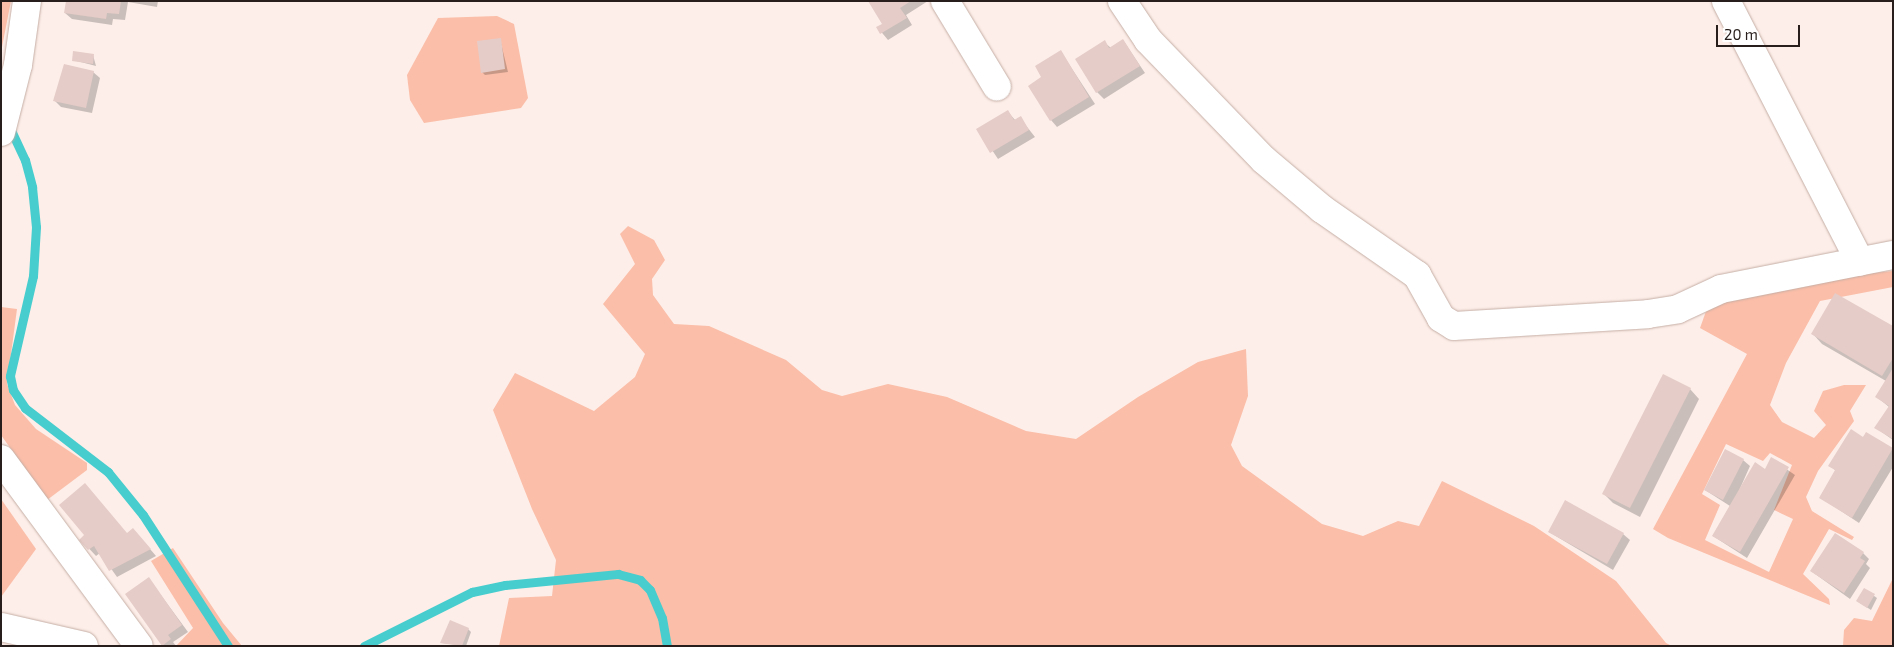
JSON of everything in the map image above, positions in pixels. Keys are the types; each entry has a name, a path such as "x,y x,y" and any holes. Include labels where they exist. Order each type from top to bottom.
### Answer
{"street":[{"path":"1,132 18,65 27,1"},
{"path":"1122,1 1148,40 1264,160 1322,210 1417,274 1441,318 1454,326 1648,314 1678,309 1721,289 1893,255"},
{"path":"1726,1 1860,262"},
{"path":"954,5 997,87"},
{"path":"1,459 139,646"},
{"path":"1,627 84,646"}],"shaded area":[{"path":"1,1 11,1 1,52"},
{"path":"497,16 514,24 528,98 521,108 424,123 410,100 407,75 438,18"},
{"path":"628,226 654,240 665,260 652,279 653,295 674,324 709,326 786,360 822,390 842,396 888,384 947,397 1026,431 1076,439 1138,397 1198,362 1246,349 1248,396 1231,445 1242,466 1322,524 1363,536 1398,521 1419,526 1442,481 1534,526 1616,581 1666,643 1672,646 499,646 509,598 552,596 556,560 532,509 493,410 515,373 594,411 635,377 645,354 603,304 635,264 620,234"},
{"path":"1893,271 1893,287 1820,301 1786,363 1770,405 1782,422 1814,438 1826,425 1814,411 1823,391 1844,385 1866,385 1850,411 1854,421 1818,471 1806,497 1812,511 1854,537 1852,540 1829,529 1803,574 1829,599 1830,605 1668,538 1653,529 1747,354 1700,328 1709,303 1839,276","holes":["1726,444 1763,461 1770,453 1792,465 1774,510 1793,519 1769,572 1705,540 1720,505 1702,494"]},
{"path":"1,307 17,309 7,384 15,405 36,429 87,463 87,470 47,500 1,435"},
{"path":"1,499 36,549 1,597"},
{"path":"173,548 223,623 242,646 176,646 193,628 151,561"},
{"path":"1893,578 1893,646 1843,646 1844,630 1854,618 1872,621"}],"building":[{"path":"66,1 121,1 119,14 107,13 106,19 64,13"},
{"path":"868,1 911,1 900,8 907,18 880,34 876,27 882,24"},
{"path":"501,38 505,69 481,73 477,41"},
{"path":"1123,39 1140,66 1096,93 1075,59 1105,40 1109,48"},
{"path":"1061,50 1089,97 1050,121 1028,86 1041,77 1035,66"},
{"path":"73,51 94,54 93,64 72,61"},
{"path":"64,64 94,71 86,108 53,101"},
{"path":"1008,110 1014,120 1021,116 1029,130 990,153 976,129"},
{"path":"1835,293 1893,326 1893,358 1882,376 1811,334"},
{"path":"1893,368 1893,439 1874,428 1889,406 1875,397"},
{"path":"1663,374 1691,388 1630,508 1602,494"},
{"path":"1851,429 1863,437 1866,432 1893,448 1852,518 1819,498 1835,470 1828,466"},
{"path":"1725,449 1744,459 1723,500 1704,490"},
{"path":"1771,457 1789,467 1740,552 1712,536 1755,462 1765,469"},
{"path":"85,483 127,533 133,528 151,549 109,571 94,546 88,550 79,540 84,535 59,505"},
{"path":"1565,500 1624,533 1607,564 1548,532"},
{"path":"1835,533 1864,552 1860,558 1865,561 1844,593 1810,571"},
{"path":"149,577 182,625 168,635 171,639 162,646 125,594"},
{"path":"1864,588 1875,594 1867,608 1856,601"},
{"path":"450,620 469,628 462,646 440,643"}],"waterway":[{"path":"9,126 25,160 32,187 36,227 33,276 10,376 13,390 25,408 108,472 143,515 228,646"},
{"path":"364,646 472,592 505,585 618,574 640,580 650,590 662,618 667,646"}]}
